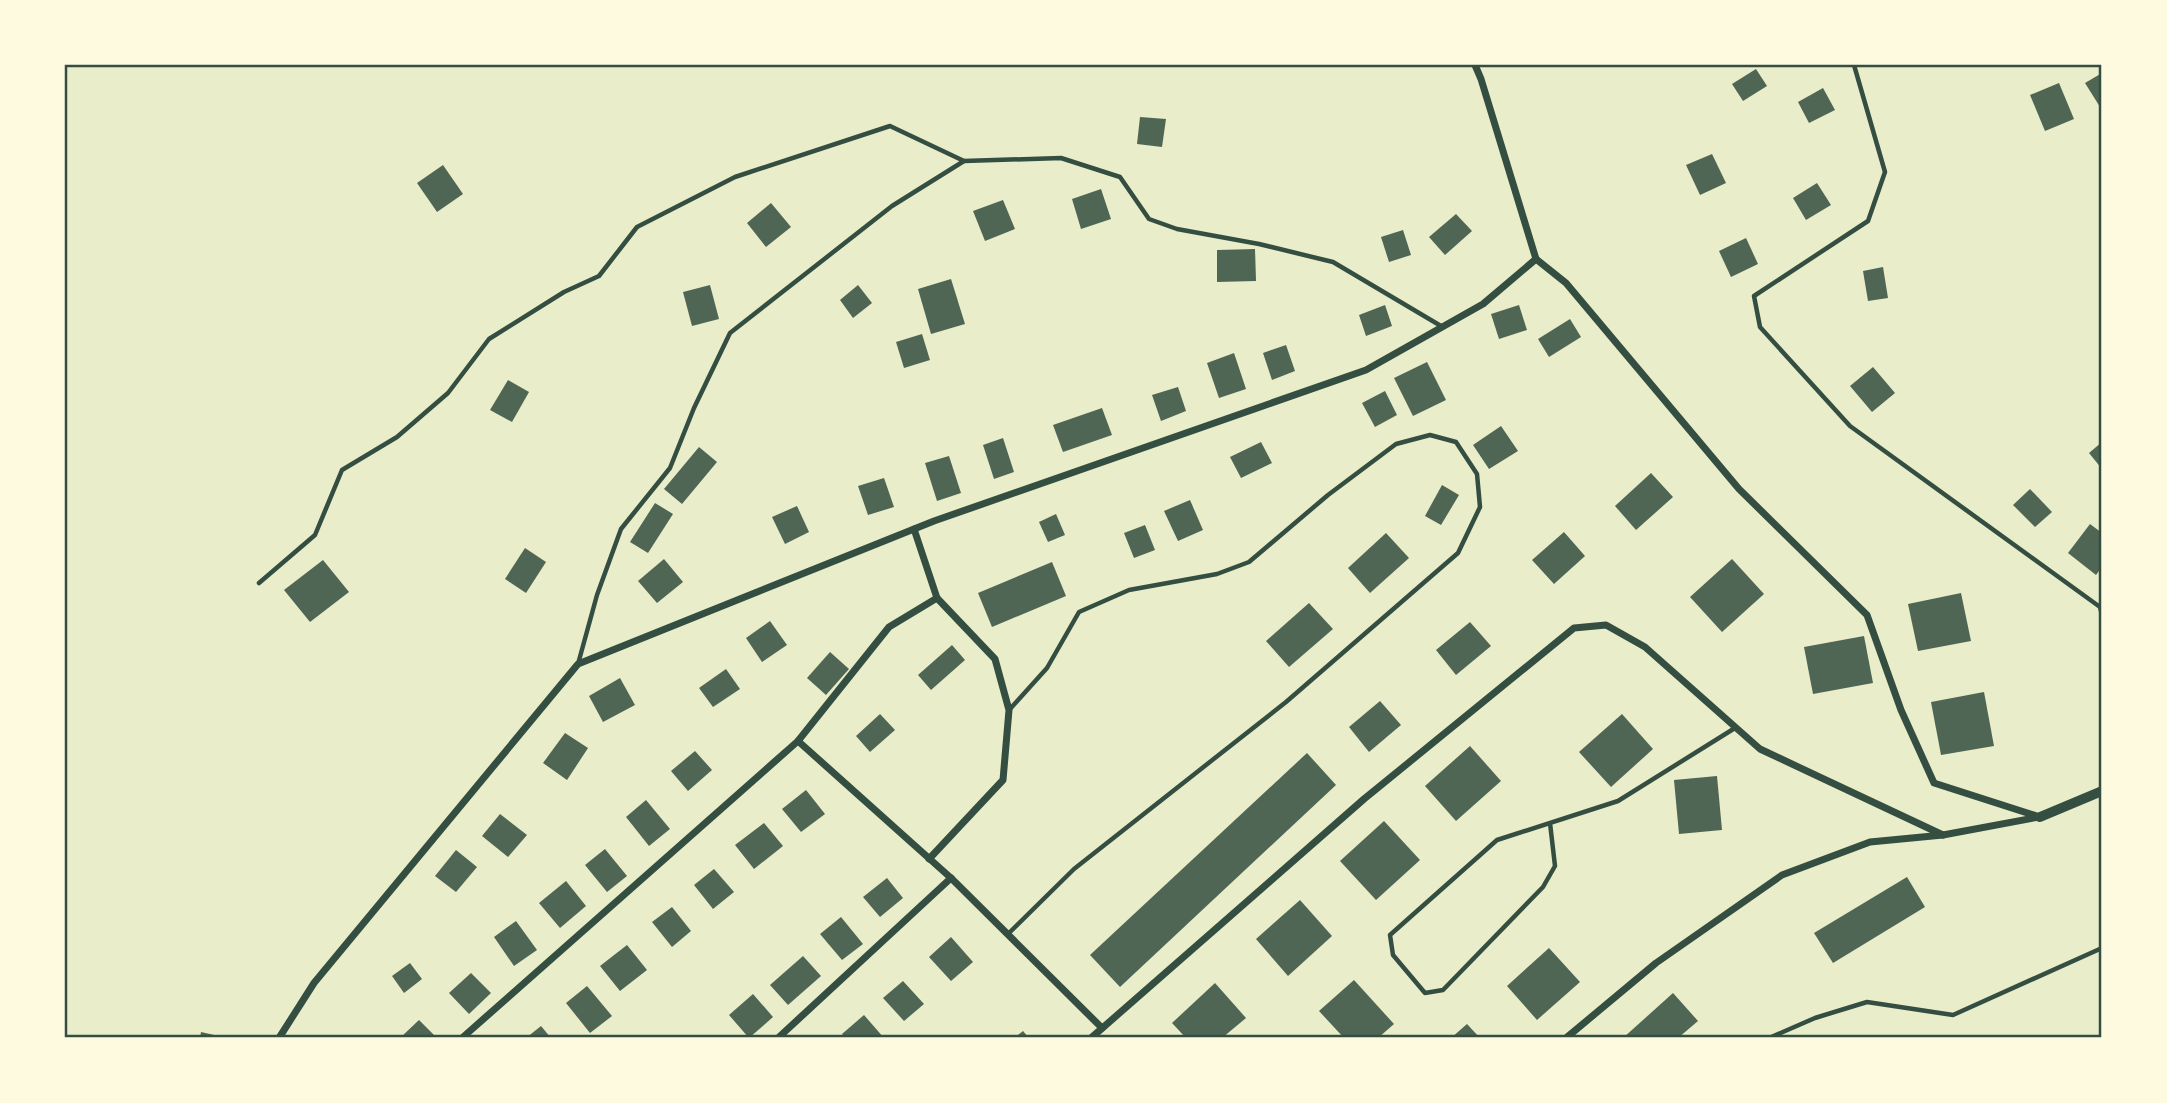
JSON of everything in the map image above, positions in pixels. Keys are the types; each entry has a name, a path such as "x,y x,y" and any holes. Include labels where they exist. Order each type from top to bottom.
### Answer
{"street":[{"path":"1475,65 1536,259 1566,283 1739,489 1867,615 1901,710 1934,783 2040,817"},
{"path":"279,1038 314,983 578,664 914,529 1366,370 1483,304 1536,259"},
{"path":"914,529 937,598 995,659 1009,710 1003,780 929,859"},
{"path":"462,1038 798,741 889,626 937,598"},
{"path":"1091,1038 1364,799 1574,628 1606,625 1645,647 1760,749 1943,835"},
{"path":"798,741 951,878 1102,1028"},
{"path":"1566,1038 1656,963 1782,875 1870,842 1943,835 2040,817 2102,791"},
{"path":"778,1038 951,878"}],"lane":[{"path":"1854,65 1885,172 1868,221 1754,296 1760,327 1850,426 2100,607 2102,615"},
{"path":"259,583 315,535 342,470 397,437 448,393 489,338 564,292 599,276 637,227 735,177 890,126 964,161 1061,158 1120,177 1149,219 1177,229 1259,244 1332,262 1442,327"},
{"path":"578,664 597,595 621,530 670,468 694,408 730,333 892,206 964,161"},
{"path":"1008,934 1074,869 1286,702 1458,553 1480,507 1477,474 1456,442 1430,435 1396,444 1328,495 1249,562 1217,574 1129,590 1079,612 1047,668 1009,710"},
{"path":"1550,823 1555,866 1543,887 1443,990 1425,993 1393,955 1390,935 1497,840 1618,801 1736,727"},
{"path":"1769,1038 1815,1018 1867,1002 1953,1014 2102,948"}],"building":[{"path":"1756,69 1767,86 1743,101 1732,84"},
{"path":"2102,73 2102,106 2100,107 2085,83"},
{"path":"2059,83 2074,119 2045,131 2030,95"},
{"path":"1823,88 1835,110 1809,123 1798,102"},
{"path":"1140,117 1166,119 1162,147 1137,144"},
{"path":"1712,154 1726,183 1700,195 1686,165"},
{"path":"443,165 463,194 437,212 417,183"},
{"path":"1817,183 1831,205 1806,220 1793,198"},
{"path":"1101,189 1111,219 1081,229 1072,199"},
{"path":"1003,200 1015,229 985,241 973,211"},
{"path":"771,203 791,227 766,247 747,223"},
{"path":"1456,214 1472,231 1445,255 1429,237"},
{"path":"1403,230 1411,255 1389,262 1381,237"},
{"path":"1746,238 1758,264 1731,277 1719,251"},
{"path":"1255,249 1256,281 1217,282 1217,250"},
{"path":"1883,267 1888,298 1868,301 1863,271"},
{"path":"951,279 965,324 931,334 918,289"},
{"path":"710,285 719,319 692,326 683,292"},
{"path":"858,285 872,303 853,318 840,300"},
{"path":"1385,305 1392,326 1366,336 1359,315"},
{"path":"1519,305 1527,330 1499,339 1491,314"},
{"path":"1570,319 1581,337 1549,357 1538,339"},
{"path":"922,334 930,360 904,368 896,342"},
{"path":"1286,345 1295,371 1272,380 1263,353"},
{"path":"1234,353 1246,389 1219,398 1207,363"},
{"path":"1427,362 1446,400 1413,416 1394,378"},
{"path":"1873,367 1895,393 1872,412 1850,386"},
{"path":"508,380 529,392 512,422 490,410"},
{"path":"1178,387 1186,411 1161,421 1152,395"},
{"path":"1385,391 1397,415 1375,427 1362,403"},
{"path":"1102,408 1112,435 1063,452 1053,425"},
{"path":"1501,426 1518,451 1489,469 1473,445"},
{"path":"1003,438 1014,472 994,479 983,445"},
{"path":"1261,442 1272,463 1241,478 1230,457"},
{"path":"2102,442 2102,469 2089,453"},
{"path":"699,447 717,462 682,504 664,489"},
{"path":"949,456 961,493 937,501 925,463"},
{"path":"1651,473 1673,497 1636,530 1615,506"},
{"path":"884,478 894,507 868,515 858,486"},
{"path":"1442,485 1459,495 1441,525 1425,516"},
{"path":"2030,489 2052,512 2035,527 2013,505"},
{"path":"1190,500 1203,530 1178,541 1164,511"},
{"path":"655,503 673,514 648,553 630,542"},
{"path":"797,506 809,532 785,544 772,517"},
{"path":"1056,514 1065,535 1048,542 1039,522"},
{"path":"2090,524 2102,533 2102,567 2096,575 2068,553"},
{"path":"1145,525 1155,550 1134,558 1124,533"},
{"path":"1564,532 1585,556 1554,584 1532,560"},
{"path":"1386,533 1409,558 1370,593 1348,568"},
{"path":"525,548 546,562 526,593 505,579"},
{"path":"664,559 683,582 657,603 638,581"},
{"path":"1732,559 1764,594 1722,632 1690,597"},
{"path":"323,560 349,592 310,622 284,590"},
{"path":"1052,562 1066,596 992,627 978,593"},
{"path":"1961,593 1971,641 1918,651 1908,604"},
{"path":"1309,603 1333,629 1289,667 1266,641"},
{"path":"770,621 787,645 762,662 746,638"},
{"path":"1470,622 1491,646 1456,675 1436,650"},
{"path":"1864,636 1873,683 1813,694 1804,647"},
{"path":"952,645 965,660 931,690 918,675"},
{"path":"830,652 849,669 826,695 807,678"},
{"path":"726,669 740,689 713,707 699,688"},
{"path":"620,678 635,705 603,722 589,696"},
{"path":"1984,692 1994,746 1941,755 1931,702"},
{"path":"1380,701 1401,725 1369,752 1349,727"},
{"path":"880,714 895,730 870,752 856,736"},
{"path":"1622,714 1653,749 1611,787 1579,752"},
{"path":"565,733 588,748 567,780 543,763"},
{"path":"1470,746 1501,781 1456,821 1425,786"},
{"path":"695,751 712,770 688,791 671,771"},
{"path":"1307,753 1336,785 1120,987 1090,955"},
{"path":"1717,776 1722,830 1679,834 1674,780"},
{"path":"806,790 825,814 801,832 782,809"},
{"path":"646,800 670,829 649,846 626,817"},
{"path":"500,814 527,835 508,857 482,836"},
{"path":"1384,821 1420,860 1376,900 1340,861"},
{"path":"764,823 783,846 754,869 735,845"},
{"path":"605,849 627,876 607,892 585,865"},
{"path":"456,850 477,867 456,892 435,876"},
{"path":"714,869 734,892 713,909 694,885"},
{"path":"1907,877 1925,907 1833,963 1814,933"},
{"path":"887,878 903,898 880,917 863,897"},
{"path":"566,881 586,906 560,928 539,903"},
{"path":"1300,900 1332,936 1288,976 1256,939"},
{"path":"672,907 691,931 672,947 652,922"},
{"path":"841,917 863,944 842,960 820,934"},
{"path":"516,921 537,950 514,966 494,937"},
{"path":"951,937 973,962 951,981 929,957"},
{"path":"627,945 647,970 620,991 600,966"},
{"path":"1549,948 1580,982 1537,1020 1507,986"},
{"path":"803,956 821,976 788,1005 770,985"},
{"path":"410,963 422,979 404,993 392,976"},
{"path":"471,973 491,993 469,1014 449,993"},
{"path":"1354,980 1394,1024 1378,1038 1344,1038 1319,1011"},
{"path":"903,981 924,1004 904,1021 883,998"},
{"path":"1215,983 1246,1018 1222,1038 1186,1038 1172,1023"},
{"path":"587,986 612,1016 590,1033 566,1003"},
{"path":"1673,993 1698,1021 1678,1038 1623,1038"},
{"path":"753,994 773,1017 749,1038 729,1015"},
{"path":"864,1015 884,1038 845,1038 842,1034"},
{"path":"419,1020 437,1038 400,1038"},
{"path":"1467,1024 1480,1038 1451,1038"},
{"path":"541,1026 551,1038 526,1038"},
{"path":"1023,1031 1029,1038 1014,1038"},
{"path":"201,1032 223,1037 200,1038"}]}
